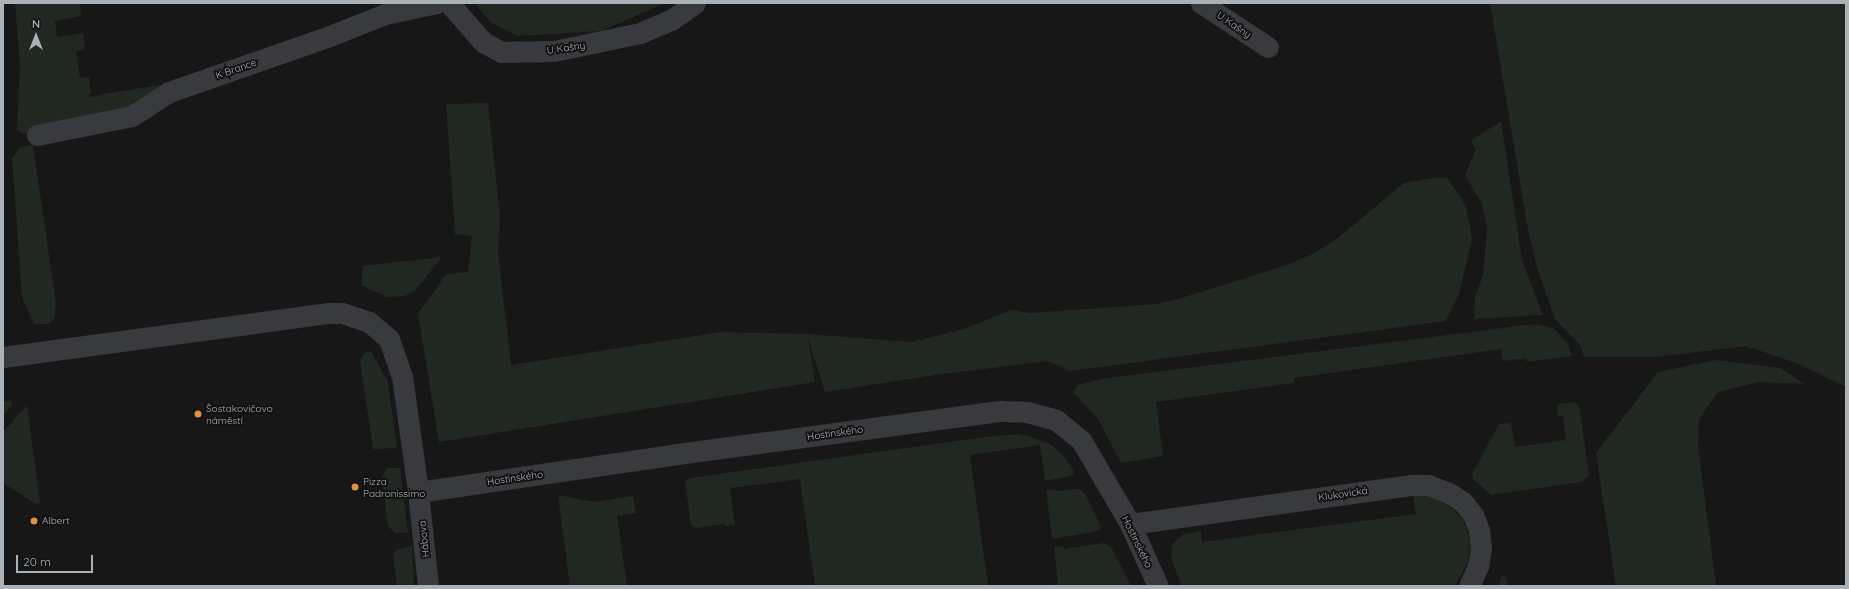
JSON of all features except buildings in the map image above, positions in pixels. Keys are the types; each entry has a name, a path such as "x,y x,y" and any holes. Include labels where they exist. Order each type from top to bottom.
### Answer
{"street":[{"name":"K Brance","path":"37,134 132,116 169,92 327,37 385,14 438,3"},
{"name":"U Kašny","path":"449,3 483,42 501,52 554,51 640,33 671,20 694,3"},
{"name":"U Kašny","path":"1201,3 1268,47"},
{"path":"3,357 327,313 357,317 380,330 394,348 402,376 418,492"},
{"name":"Hostinského","path":"418,492 676,454 1001,411 1043,415 1074,432 1130,524 1158,586"},
{"name":"Klukovická","path":"1130,524 1410,485 1428,485 1449,493 1463,502 1473,515 1479,530 1481,548 1478,566 1469,586"},
{"name":"Hábova","path":"418,492 428,586"}],"shaded area":[{"path":"15,3 80,3 81,16 55,21 57,37 83,33 85,50 76,51 80,78 89,77 91,93 88,96 97,97 97,95 160,85 164,90 111,119 38,128 25,134 17,130 20,65"},
{"path":"475,3 665,3 601,31 518,36 490,22"},
{"path":"1490,3 1846,3 1846,387 1799,364 1746,346 1656,357 1584,357 1580,345 1555,319 1537,268 1527,224"},
{"path":"488,103 500,215 498,251 511,365 721,332 807,334 912,342 964,329 1011,310 1030,313 1156,304 1178,299 1281,267 1313,254 1338,238 1404,183 1434,178 1448,178 1466,206 1472,239 1459,294 1446,321 1070,371 1048,361 935,375 825,392 808,338 815,382 439,442 418,314 446,274 468,272 472,236 455,234 446,104"},
{"path":"1501,121 1522,260 1543,315 1474,319 1475,297 1483,275 1487,229 1482,204 1465,175 1476,149 1471,141"},
{"path":"33,145 56,304 54,319 48,324 34,324 22,297 12,158 20,147"},
{"path":"442,257 415,291 405,296 387,297 361,285 363,266"},
{"path":"1534,324 1553,328 1568,344 1572,356 1527,362 1527,358 1503,361 1501,349 1294,378 1294,383 1156,402 1163,456 1121,463 1098,419 1073,392 1078,385 1101,379"},
{"path":"371,351 388,382 397,448 373,449 360,360 366,352"},
{"path":"1715,360 1780,368 1805,384 1758,382 1718,392 1699,419 1698,446 1716,586 1616,586 1596,453 1658,372"},
{"path":"11,400 12,405 3,416 3,402"},
{"path":"1574,402 1579,406 1589,475 1581,482 1491,495 1473,479 1472,474 1499,424 1511,423 1515,447 1566,440 1563,416 1558,416 1557,404"},
{"path":"27,405 40,503 36,504 3,483 3,432"},
{"path":"1018,434 1032,437 1052,445 1066,459 1074,472 1072,476 1045,481 1040,445 970,455 988,586 815,586 800,479 730,488 735,525 725,526 725,524 696,528 691,525 685,482 690,478 985,437"},
{"path":"387,468 400,468 408,533 395,533 388,526 382,478"},
{"path":"1055,489 1056,491 1078,489 1084,492 1101,527 1099,531 1052,539 1046,490"},
{"path":"1413,494 1435,497 1456,512 1464,522 1470,542 1468,562 1455,586 1182,586 1171,559 1172,544 1184,534 1201,531 1202,542 1416,514"},
{"path":"558,495 594,502 633,496 636,513 617,516 627,586 570,586"},
{"path":"1104,543 1111,547 1131,586 1043,586 1058,584 1054,547 1064,546 1064,549"},
{"path":"412,546 414,586 397,586 393,556 395,550"},
{"path":"1502,576 1506,577 1507,586 1498,586"}],"place":[{"name":"Šostakovičovo náměstí","path":"198,414"},
{"name":"Pizza Padronissimo","path":"355,487"},
{"name":"Albert","path":"34,521"}]}
